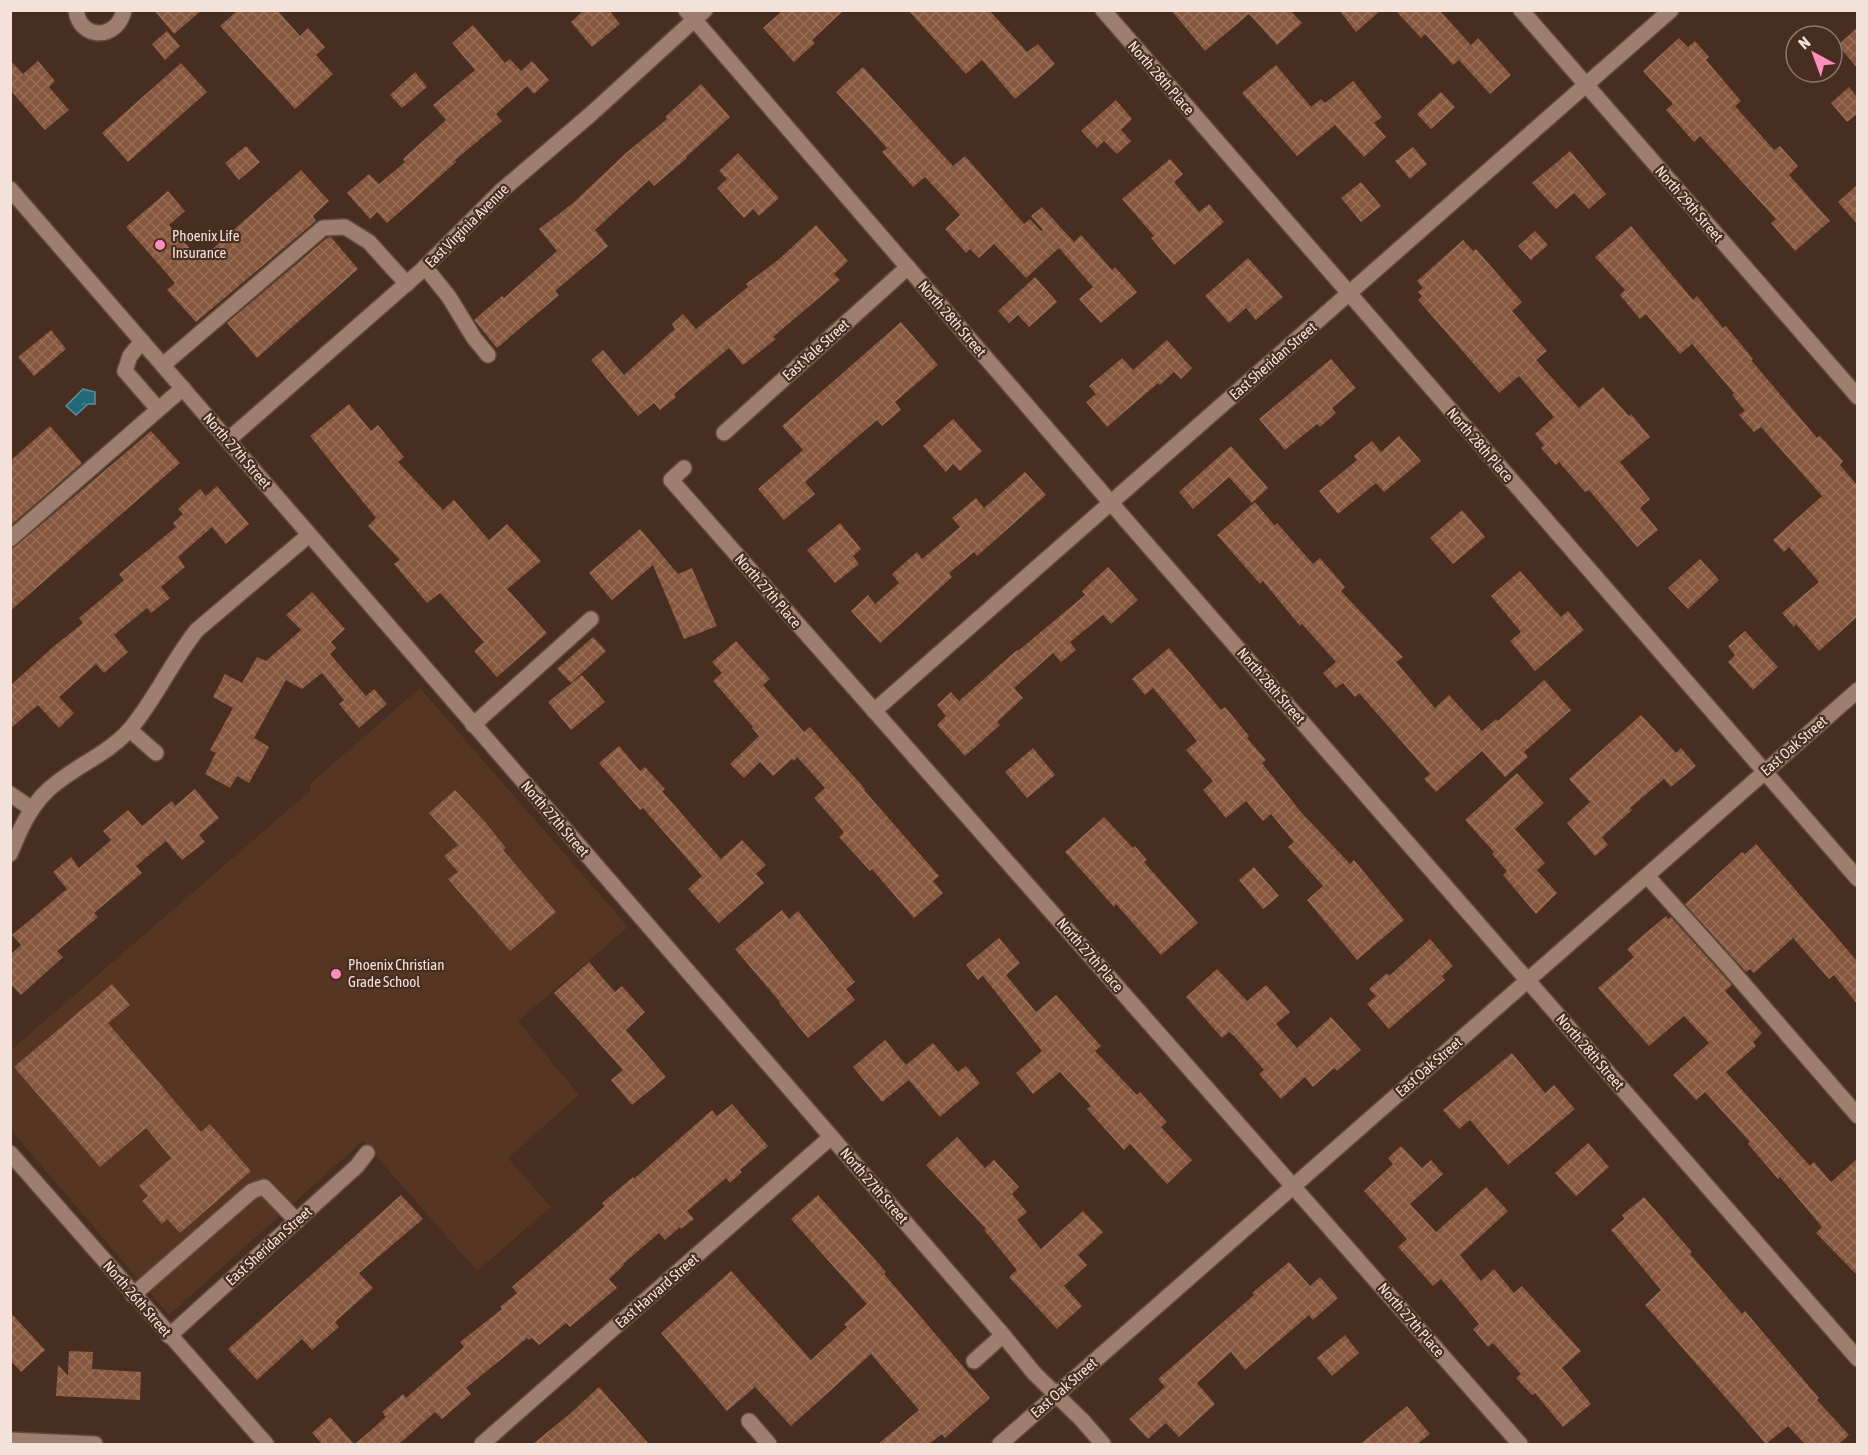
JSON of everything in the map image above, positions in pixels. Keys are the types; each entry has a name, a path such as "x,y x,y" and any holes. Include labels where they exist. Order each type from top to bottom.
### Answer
{"street":[{"path":"76,10 84,28 98,33 118,26 124,10"},
{"name":"North 28th Place","path":"1103,10 1857,879"},
{"name":"North 29th Street","path":"1521,10 1857,397"},
{"name":"East Sheridan Street","path":"874,711 1671,10"},
{"name":"North 28th Street","path":"695,14 1111,503 1857,1359"},
{"name":"East Virginia Avenue","path":"228,440 425,267 501,191 591,114 695,14"},
{"name":"North 27th Street","path":"10,189 16,208 142,341 1034,1373 1103,1444"},
{"path":"163,365 323,228 345,226 369,242 406,284"},
{"path":"425,267 449,297 474,338 488,355"},
{"name":"East Yale Street","path":"724,433 908,267"},
{"path":"142,341 130,356 124,372 158,409"},
{"path":"10,539 183,388"},
{"name":"North 27th Place","path":"684,468 671,480 1520,1444"},
{"path":"10,854 19,831 32,809 47,791 106,750 130,729 184,645 197,630 309,534"},
{"path":"473,724 591,619"},
{"name":"East Oak Street","path":"1000,1444 1857,690"},
{"path":"130,729 156,753"},
{"path":"10,794 32,809"},
{"path":"1647,876 1857,1116"},
{"name":"East Harvard Street","path":"482,1444 831,1137"},
{"name":"North 26th Street","path":"10,1153 266,1444"},
{"name":"East Sheridan Street","path":"169,1336 357,1166 367,1153"},
{"path":"133,1295 252,1191 264,1187 297,1221"},
{"path":"974,1361 1003,1335"},
{"path":"749,1422 769,1444"},
{"path":"10,1440 95,1444"}],"shaded area":[{"name":"Phoenix Christian Grade School","path":"420,688 628,927 518,1021 579,1095 508,1158 551,1207 477,1271 363,1141 169,1315 11,1130 10,1051 311,790 310,784"}],"water":[{"path":"83,389 95,392 95,404 88,404 76,415 66,406"}],"building":[{"path":"154,10 202,10 174,34"},
{"path":"238,10 277,10 300,36 308,28 325,47 316,55 333,74 295,109 220,26"},
{"path":"584,10 609,10 620,24 592,47 571,22"},
{"path":"783,10 844,10 812,40 815,43 794,62 763,28"},
{"path":"908,10 989,10 1027,52 1038,44 1055,64 1015,99 982,60 966,74"},
{"path":"1171,10 1290,10 1302,23 1277,45 1249,14 1205,51"},
{"path":"1339,10 1381,10 1356,32"},
{"path":"1395,10 1439,10 1471,45 1478,38 1511,75 1490,94 1459,60 1453,65 1425,34 1421,38"},
{"path":"473,25 505,63 510,59 521,71 532,61 549,80 534,94 527,86 496,114 502,121 455,160 456,162 387,223 377,212 370,219 347,193 369,174 379,184 405,162 403,159 446,120 433,105 475,70 452,43"},
{"path":"1857,28 1857,68 1844,52 1844,40"},
{"path":"167,31 180,46 165,60 152,44"},
{"path":"1679,38 1688,47 1695,41 1709,57 1706,60 1741,101 1735,106 1774,150 1780,146 1798,166 1789,175 1830,221 1795,251 1771,223 1776,219 1700,136 1694,142 1666,110 1673,104 1643,71"},
{"path":"10,60 23,74 38,61 55,81 49,87 69,110 45,130 10,90"},
{"path":"181,63 207,92 128,162 102,133"},
{"path":"1276,65 1311,107 1321,99 1325,103 1353,81 1382,117 1374,123 1386,137 1364,157 1335,125 1297,156 1242,93"},
{"path":"863,67 953,166 965,156 1024,224 1030,219 1041,231 1043,230 1031,216 1042,207 1074,242 1081,235 1112,270 1115,267 1137,292 1101,323 1079,299 1093,287 1059,248 1026,278 994,244 979,258 970,249 966,253 945,229 960,215 925,177 913,187 882,152 887,148 836,92"},
{"path":"415,72 427,87 402,108 390,95"},
{"path":"701,84 730,117 654,186 649,180 595,230 608,246 555,291 559,295 497,348 474,320 502,296 504,298 557,251 539,229 573,203 626,153 667,119 665,117"},
{"path":"1849,87 1857,97 1857,114 1847,122 1831,103"},
{"path":"1441,92 1455,107 1431,129 1417,114"},
{"path":"1116,100 1132,119 1121,130 1131,141 1117,154 1104,141 1097,148 1081,131"},
{"path":"246,146 260,162 239,180 225,163"},
{"path":"1413,147 1427,164 1410,179 1395,161"},
{"path":"1570,151 1606,194 1589,209 1574,193 1556,209 1532,183"},
{"path":"738,153 779,198 759,216 753,209 744,218 717,188 727,179 719,171"},
{"path":"1170,159 1183,174 1174,182 1199,212 1209,204 1224,222 1174,265 1151,238 1154,236 1122,199"},
{"path":"301,170 329,201 313,216 316,221 196,322 167,290 175,283 126,227 168,191 185,211 169,225 200,260"},
{"path":"1361,182 1381,206 1361,222 1341,198"},
{"path":"1857,185 1857,224 1838,202"},
{"path":"816,225 848,261 834,274 840,280 773,337 776,339 743,365 729,348 674,394 676,397 660,410 654,403 638,416 591,360 603,350 624,375 675,329 672,324 683,314 696,329 748,287 746,284 778,260"},
{"path":"1631,226 1693,300 1697,296 1723,328 1726,326 1753,359 1751,360 1817,438 1820,436 1843,461 1840,465 1857,485 1857,617 1819,651 1796,624 1794,627 1782,613 1819,582 1789,547 1784,552 1773,540 1822,496 1761,427 1754,432 1739,415 1745,411 1732,395 1734,393 1692,344 1680,354 1646,314 1640,319 1620,295 1625,290 1595,257"},
{"path":"1535,231 1548,245 1531,260 1518,246"},
{"path":"331,237 358,269 257,358 227,323"},
{"path":"1463,240 1473,251 1476,249 1522,302 1512,311 1547,351 1536,360 1579,408 1603,387 1629,416 1631,414 1650,437 1620,462 1650,499 1640,508 1658,530 1637,547 1589,490 1585,492 1559,462 1556,465 1541,448 1544,445 1535,434 1554,417 1519,376 1499,393 1418,300 1422,296 1418,292 1423,288 1417,281"},
{"path":"1248,258 1283,297 1256,320 1246,308 1229,323 1205,296"},
{"path":"1035,277 1057,302 1029,327 1018,315 1009,323 998,311"},
{"path":"901,322 938,365 895,402 901,410 882,426 877,420 805,482 815,494 784,520 758,489 803,450 782,426"},
{"path":"51,330 66,349 34,376 18,357"},
{"path":"1167,340 1192,368 1181,379 1174,372 1160,385 1158,383 1107,427 1086,402 1096,394 1089,386 1122,358 1133,370"},
{"path":"1331,359 1356,388 1332,408 1336,413 1320,427 1317,424 1285,450 1259,419"},
{"path":"349,404 371,431 378,425 404,457 398,462 443,510 454,500 489,540 507,524 541,561 507,589 547,633 497,677 474,651 484,642 440,593 427,603 394,564 400,560 368,526 376,518 310,436"},
{"path":"953,419 982,451 960,471 953,464 946,472 923,446"},
{"path":"50,426 82,463 10,526 10,461"},
{"path":"151,431 180,463 10,611 10,549"},
{"path":"1399,436 1421,461 1384,492 1376,483 1338,514 1319,491 1357,460 1354,456 1372,441 1381,452"},
{"path":"1231,446 1268,488 1252,503 1229,477 1193,509 1179,492"},
{"path":"1025,472 1046,495 977,556 974,552 949,573 952,577 880,643 851,611 868,595 875,604 899,583 892,574 917,552 922,559 960,527 952,518 976,498 984,508"},
{"path":"217,486 249,524 226,544 212,527 178,557 185,567 161,587 170,598 151,613 147,608 114,635 128,652 104,673 96,664 59,697 74,713 59,728 38,705 10,729 10,686 83,623 79,618 124,580 119,574 176,527 173,523 183,514 178,509 200,489 206,496"},
{"path":"1255,502 1313,564 1320,558 1345,587 1341,591 1403,657 1396,662 1435,708 1449,695 1482,731 1496,719 1498,721 1544,680 1571,710 1524,752 1528,757 1505,777 1482,751 1436,792 1424,779 1430,774 1359,693 1355,697 1343,683 1336,688 1323,673 1336,662 1302,624 1300,626 1263,581 1260,584 1217,535"},
{"path":"1462,510 1485,537 1453,564 1430,538"},
{"path":"840,523 861,549 853,556 859,564 835,583 807,550"},
{"path":"640,529 678,574 692,568 717,626 684,639 653,565 612,600 589,573"},
{"path":"1700,559 1719,580 1688,609 1668,588"},
{"path":"1108,567 1138,600 1111,624 1103,615 1070,642 1076,650 1061,662 1053,653 1014,688 1023,698 997,722 1000,725 965,756 937,725 946,716 937,705 951,692 959,701 1085,595 1082,591"},
{"path":"1520,571 1561,617 1568,611 1584,630 1535,671 1510,641 1521,632 1491,596"},
{"path":"312,592 345,629 331,642 336,648 330,654 366,696 374,689 387,704 359,728 339,704 344,700 322,673 302,689 286,680 254,738 269,747 249,783 237,776 230,788 205,774 216,753 210,750 233,708 213,697 225,674 242,683 257,657 266,661 301,630 286,615"},
{"path":"1745,631 1778,667 1753,690 1728,662 1735,655 1728,646"},
{"path":"593,637 606,651 571,683 557,669"},
{"path":"736,641 770,679 763,685 804,732 810,727 939,876 933,881 943,893 914,918 872,869 870,871 839,837 844,832 814,798 825,788 797,757 773,776 760,762 744,778 730,764 759,736 713,681 722,673 712,662"},
{"path":"1169,648 1221,710 1225,707 1249,736 1247,738 1266,760 1262,763 1300,811 1350,864 1354,860 1404,920 1357,960 1307,900 1323,886 1288,847 1294,842 1271,814 1263,821 1246,801 1226,818 1203,790 1213,781 1186,750 1197,741 1153,688 1145,695 1132,679"},
{"path":"582,675 605,702 571,730 548,702"},
{"path":"1641,715 1676,753 1681,748 1696,766 1671,787 1664,779 1630,808 1632,810 1602,837 1608,845 1595,856 1567,823 1590,802 1569,779"},
{"path":"619,746 640,771 645,767 665,789 662,791 721,859 742,840 766,865 756,874 764,883 719,923 688,889 702,876 643,808 640,810 599,763"},
{"path":"1033,748 1055,775 1027,798 1005,772"},
{"path":"1517,773 1544,803 1515,829 1545,863 1537,870 1557,893 1536,914 1503,875 1507,871 1492,854 1494,852 1465,820"},
{"path":"195,789 219,818 199,835 205,842 182,860 166,841 136,866 142,873 94,913 98,917 57,951 63,957 21,995 10,983 10,955 21,945 12,935 67,889 53,872 71,857 79,868 111,840 103,831 128,810 142,826 172,801 175,806"},
{"path":"455,790 485,822 506,848 503,850 556,912 510,951 448,879 458,872 444,856 458,845 429,813"},
{"path":"1104,817 1133,848 1135,846 1147,860 1144,862 1198,923 1161,955 1116,904 1114,907 1065,852"},
{"path":"1756,844 1857,961 1857,1004 1834,975 1829,979 1793,938 1754,973 1750,969 1746,972 1685,904 1742,852 1745,854"},
{"path":"1254,867 1279,896 1263,909 1239,880"},
{"path":"782,910 789,919 798,911 855,982 846,989 855,1000 808,1038 735,949"},
{"path":"1666,916 1668,919 1671,917 1732,985 1725,991 1762,1033 1753,1042 1756,1046 1726,1072 1810,1166 1814,1162 1831,1182 1857,1159 1857,1275 1816,1233 1822,1227 1780,1177 1778,1179 1748,1144 1750,1142 1705,1092 1696,1100 1673,1075 1709,1043 1684,1016 1649,1046 1598,988 1634,957 1627,949"},
{"path":"999,938 1020,963 1006,975 1036,1012 1056,995 1101,1046 1095,1051 1137,1095 1140,1092 1167,1122 1161,1127 1192,1160 1167,1184 1130,1144 1124,1150 1087,1109 1091,1106 1060,1072 1033,1094 1016,1073 1042,1051 983,976 978,980 966,965"},
{"path":"1430,939 1453,966 1442,976 1445,980 1389,1029 1367,1004 1376,996 1369,989 1387,973 1389,976"},
{"path":"589,962 615,992 622,986 645,1012 626,1030 666,1077 632,1105 611,1080 623,1070 554,993"},
{"path":"1217,969 1247,1001 1266,985 1290,1012 1276,1024 1297,1048 1331,1017 1361,1050 1337,1071 1334,1068 1313,1087 1305,1077 1281,1099 1259,1074 1264,1070 1234,1036 1229,1032 1222,1038 1186,997"},
{"path":"112,984 130,1005 108,1023 201,1132 210,1124 251,1171 180,1233 167,1219 162,1224 142,1201 148,1196 139,1186 171,1158 146,1128 100,1167 14,1067"},
{"path":"885,1040 906,1065 933,1043 958,1072 966,1066 980,1083 940,1117 909,1080 882,1102 853,1067"},
{"path":"1512,1053 1545,1093 1554,1085 1575,1109 1508,1165 1470,1120 1459,1129 1443,1110"},
{"path":"732,1104 768,1146 740,1170 742,1172 730,1183 726,1178 687,1211 694,1219 665,1240 659,1233 609,1279 617,1288 570,1327 566,1323 539,1345 532,1338 529,1340 527,1338 466,1388 471,1394 442,1419 435,1412 399,1444 355,1444 386,1417 382,1412 403,1394 406,1398 464,1347 460,1342 502,1309 500,1307 517,1293 512,1287 605,1206 602,1203 633,1177 634,1179 712,1110 717,1116"},
{"path":"957,1137 985,1168 994,1160 1019,1187 1012,1194 1027,1212 1017,1220 1041,1249 1083,1211 1103,1232 1078,1255 1087,1265 1064,1286 1082,1306 1057,1329 1009,1277 1017,1270 984,1230 986,1229 926,1165"},
{"path":"1588,1143 1609,1167 1576,1196 1555,1173"},
{"path":"1401,1146 1422,1168 1431,1160 1443,1174 1410,1204 1436,1232 1486,1187 1508,1211 1460,1255 1481,1281 1494,1269 1514,1293 1522,1286 1581,1351 1562,1368 1591,1404 1563,1427 1535,1393 1532,1395 1516,1378 1521,1374 1493,1343 1488,1347 1473,1329 1479,1324 1441,1279 1433,1286 1398,1247 1407,1239 1364,1191 1393,1164 1388,1158"},
{"path":"401,1195 423,1219 359,1273 373,1288 335,1322 339,1327 312,1350 302,1339 257,1380 228,1349"},
{"path":"818,1195 886,1272 884,1274 990,1398 945,1438 942,1434 929,1444 878,1444 919,1410 871,1354 791,1426 755,1387 727,1411 661,1333 731,1271 811,1360 847,1327 844,1324 867,1304 791,1219"},
{"path":"1644,1197 1692,1252 1690,1254 1742,1314 1745,1311 1819,1398 1817,1400 1849,1435 1839,1444 1805,1444 1788,1426 1766,1444 1645,1305 1661,1290 1611,1230 1624,1219 1622,1215"},
{"path":"1289,1262 1310,1286 1320,1277 1338,1298 1313,1320 1309,1315 1245,1370 1231,1352 1197,1383 1215,1404 1179,1437 1166,1423 1148,1439 1129,1419 1165,1387 1158,1379"},
{"path":"10,1312 45,1350 21,1372 10,1360"},
{"path":"1345,1335 1359,1353 1332,1376 1317,1358"},
{"path":"69,1351 93,1352 92,1369 141,1372 140,1400 56,1396 58,1365 68,1376"},
{"path":"599,1387 649,1444 533,1444 572,1412"},
{"path":"1407,1406 1430,1434 1417,1444 1360,1444"},
{"path":"330,1417 354,1444 322,1444 312,1433"}],"place":[{"name":"Phoenix Life Insurance","path":"160,245"},
{"name":"Phoenix Christian Grade School","path":"336,974"}]}
